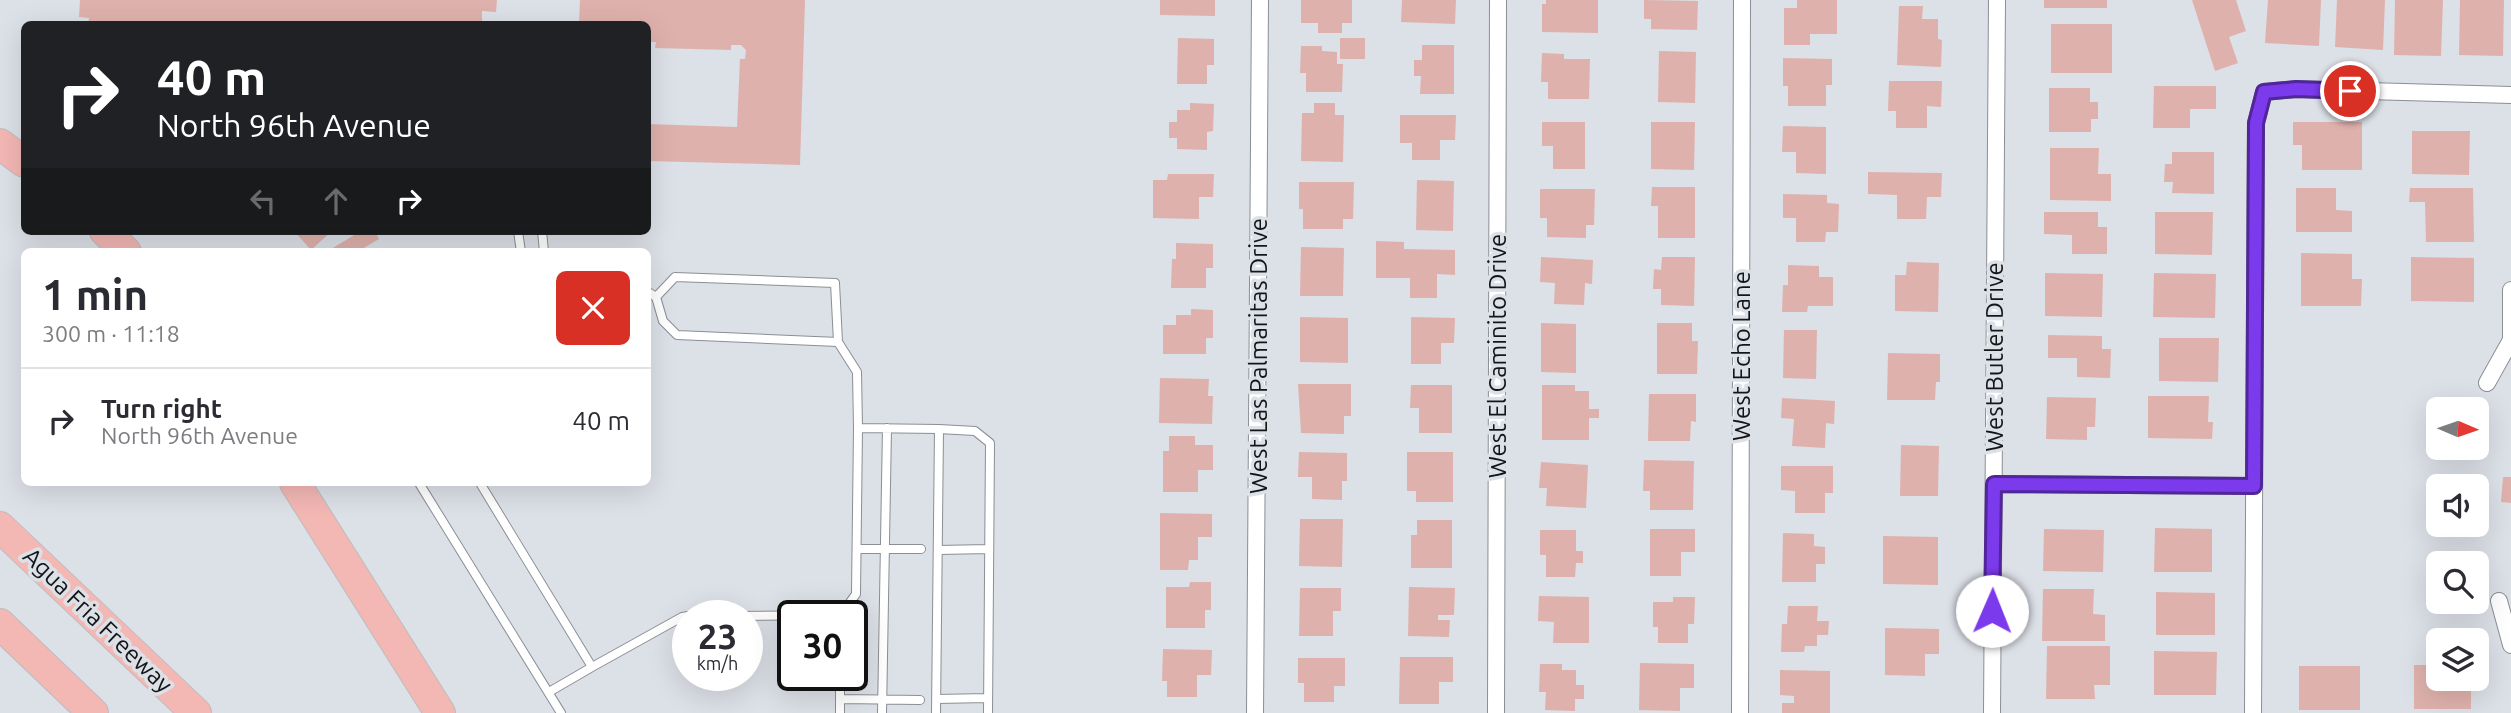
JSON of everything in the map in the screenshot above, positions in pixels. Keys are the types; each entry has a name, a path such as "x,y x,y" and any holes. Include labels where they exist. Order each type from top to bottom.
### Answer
{"highway":[{"path":"0,144 21,160"},
{"path":"109,235 122,248"},
{"path":"297,486 440,713"},
{"name":"Agua Fria Freeway","path":"0,527 196,713"},
{"path":"0,624 93,713"}],"street":[{"name":"West Las Palmaritas Drive","path":"1255,713 1260,0"},
{"name":"West El Caminito Drive","path":"1496,713 1498,0"},
{"name":"West Echo Lane","path":"1740,713 1742,0"},
{"name":"West Butler Drive","path":"1992,713 1997,0"},
{"path":"2253,713 2256,123 2264,92 2296,89 2511,95"},
{"path":"2487,383 2511,340 2511,290"},
{"path":"1994,484 2254,486"},
{"path":"2500,601 2511,645"}],"lane":[{"path":"656,298 675,277 835,283 838,342 856,372 857,549 856,594 852,600"},
{"path":"651,294 656,298 663,321 677,335 838,342"},
{"path":"858,428 975,430 990,443 988,713"},
{"path":"882,713 887,428"},
{"path":"936,713 939,429"},
{"path":"420,486 561,713"},
{"path":"482,486 592,667"},
{"path":"857,549 921,549"},
{"path":"938,550 989,549"},
{"path":"549,692 672,623"},
{"path":"840,691 840,713"},
{"path":"936,699 988,698"},
{"path":"840,699 919,699"}],"building":[{"path":"80,0 497,0 496,12 482,11 482,21 88,21 89,18 79,17"},
{"path":"580,0 805,0 800,165 651,161 651,124 737,127 740,59 745,59 746,50 741,45 731,45 731,50 655,48 656,42 651,42 651,21 579,21"},
{"path":"1160,0 1215,0 1215,16 1160,15"},
{"path":"1301,0 1352,0 1352,23 1342,23 1342,33 1318,33 1318,23 1301,23"},
{"path":"1402,0 1456,0 1455,24 1401,22"},
{"path":"1546,0 1598,0 1598,33 1542,32 1542,4 1546,4"},
{"path":"1644,0 1698,1 1697,30 1651,29 1651,19 1644,19"},
{"path":"1797,0 1837,0 1837,34 1810,34 1810,45 1784,45 1784,8 1797,8"},
{"path":"2044,0 2107,0 2107,8 2044,8"},
{"path":"2192,0 2236,0 2246,31 2229,37 2238,63 2215,71"},
{"path":"2268,0 2321,0 2319,46 2265,43"},
{"path":"2337,0 2385,0 2383,50 2335,47"},
{"path":"2395,0 2443,0 2441,56 2394,55"},
{"path":"2460,0 2504,0 2503,56 2459,55"},
{"path":"1899,6 1923,6 1922,19 1938,19 1938,39 1942,40 1941,67 1897,65"},
{"path":"2051,24 2112,24 2112,73 2051,73"},
{"path":"1178,38 1214,39 1214,65 1207,65 1207,84 1177,84"},
{"path":"1340,38 1365,38 1365,59 1340,59"},
{"path":"1422,45 1454,45 1454,94 1420,94 1421,76 1414,76 1414,60 1422,60"},
{"path":"1301,46 1322,46 1322,51 1337,52 1337,64 1343,64 1342,92 1306,92 1306,73 1300,73"},
{"path":"1659,51 1696,52 1695,103 1658,102"},
{"path":"1542,53 1564,54 1564,59 1590,59 1589,99 1548,99 1548,82 1541,82"},
{"path":"1783,58 1832,59 1832,85 1826,85 1826,106 1788,106 1788,86 1783,86"},
{"path":"1889,81 1942,81 1941,107 1927,106 1927,128 1896,128 1896,111 1888,111"},
{"path":"2154,86 2216,86 2216,109 2190,109 2190,128 2153,128"},
{"path":"2049,88 2090,88 2090,102 2098,102 2098,119 2091,119 2091,132 2049,132"},
{"path":"1190,103 1214,104 1213,131 1207,132 1207,150 1177,149 1177,138 1169,138 1169,122 1177,122 1177,110 1190,110"},
{"path":"1314,103 1335,103 1335,115 1344,115 1343,162 1301,161 1302,113 1314,113"},
{"path":"1400,115 1456,115 1455,140 1440,140 1440,160 1412,160 1412,143 1400,143"},
{"path":"1542,122 1585,122 1585,169 1553,169 1553,146 1542,146"},
{"path":"1651,122 1695,122 1694,170 1651,169"},
{"path":"2293,122 2362,122 2362,170 2302,170 2302,145 2293,145"},
{"path":"1783,126 1826,127 1826,174 1796,173 1796,152 1782,152"},
{"path":"2412,131 2470,131 2469,175 2412,174"},
{"path":"2050,148 2099,148 2098,174 2111,174 2111,201 2050,200"},
{"path":"2172,152 2214,152 2214,194 2172,193 2173,182 2164,182 2165,164 2172,164"},
{"path":"1868,172 1942,173 1941,197 1927,197 1926,219 1897,219 1897,195 1868,194"},
{"path":"1168,174 1214,174 1213,197 1199,197 1199,219 1153,218 1153,180 1167,180"},
{"path":"1417,180 1454,181 1453,231 1416,230"},
{"path":"1299,182 1354,182 1353,219 1343,219 1343,229 1303,229 1303,209 1299,209"},
{"path":"1652,187 1695,187 1695,238 1658,238 1658,206 1651,206"},
{"path":"2296,188 2336,188 2336,210 2352,211 2352,232 2296,232"},
{"path":"2410,188 2473,188 2474,242 2426,242 2425,202 2409,202"},
{"path":"1540,189 1595,189 1594,225 1586,225 1586,238 1547,237 1547,218 1540,218"},
{"path":"1783,194 1827,195 1827,203 1839,204 1838,232 1826,232 1825,242 1796,242 1796,218 1783,218"},
{"path":"2044,212 2098,212 2098,227 2107,227 2107,254 2072,254 2072,235 2044,234"},
{"path":"2155,212 2213,212 2212,255 2155,254"},
{"path":"298,235 328,235 313,248 309,248"},
{"path":"354,235 377,235 379,239 364,248 333,248"},
{"path":"1376,241 1404,242 1404,249 1455,250 1455,275 1437,274 1437,298 1410,298 1410,278 1376,278"},
{"path":"1176,243 1213,244 1213,268 1206,268 1206,288 1171,288 1172,259 1176,259"},
{"path":"1301,247 1344,248 1343,296 1300,296"},
{"path":"2301,253 2352,254 2352,279 2362,279 2361,306 2301,306"},
{"path":"1541,257 1593,260 1592,284 1585,283 1584,305 1554,304 1555,283 1540,282"},
{"path":"1662,257 1695,257 1694,306 1661,305 1661,289 1653,289 1654,269 1661,270"},
{"path":"2411,257 2474,258 2474,302 2411,301"},
{"path":"1907,262 1939,263 1938,312 1895,311 1895,275 1906,275"},
{"path":"1788,265 1819,266 1819,277 1833,277 1833,306 1808,306 1807,312 1782,312 1783,285 1788,285"},
{"path":"2045,273 2103,274 2102,317 2045,316"},
{"path":"2154,273 2216,274 2215,318 2153,317"},
{"path":"1191,309 1213,310 1213,338 1206,338 1206,354 1163,354 1163,325 1176,325 1176,315 1191,315"},
{"path":"1300,317 1348,318 1348,363 1300,362"},
{"path":"1411,317 1455,318 1454,343 1441,343 1441,364 1411,364"},
{"path":"1541,323 1576,324 1576,373 1541,372"},
{"path":"1657,323 1692,323 1692,341 1698,341 1697,374 1657,374"},
{"path":"1784,330 1817,330 1816,379 1783,378"},
{"path":"2048,335 2102,336 2102,349 2111,349 2110,378 2077,377 2077,358 2048,358"},
{"path":"2159,338 2219,338 2218,382 2159,381"},
{"path":"1888,353 1940,354 1940,382 1936,382 1935,400 1887,400"},
{"path":"1160,378 1209,379 1208,396 1213,396 1212,424 1159,423"},
{"path":"1298,384 1351,384 1351,416 1344,416 1344,434 1301,433"},
{"path":"1411,385 1452,385 1452,433 1419,433 1419,408 1410,408"},
{"path":"1542,385 1575,385 1575,391 1589,391 1589,409 1599,409 1599,418 1589,418 1589,440 1542,440"},
{"path":"1649,394 1696,394 1696,422 1691,421 1690,441 1648,441"},
{"path":"2148,396 2209,396 2208,422 2213,422 2212,439 2148,438"},
{"path":"2047,397 2096,398 2095,427 2087,427 2087,440 2046,439"},
{"path":"1782,398 1835,401 1834,424 1826,423 1825,448 1792,446 1794,419 1781,418"},
{"path":"1169,436 1195,436 1195,445 1213,445 1213,470 1198,470 1198,492 1163,492 1163,451 1169,451"},
{"path":"1901,445 1939,446 1938,496 1900,496"},
{"path":"1299,452 1347,453 1347,481 1342,481 1342,500 1312,499 1312,477 1298,477"},
{"path":"1407,452 1453,452 1453,502 1416,502 1416,491 1407,491"},
{"path":"1644,460 1694,461 1693,510 1650,510 1650,491 1643,491"},
{"path":"1541,462 1588,465 1586,508 1546,506 1547,488 1539,488"},
{"path":"1781,466 1833,466 1833,493 1825,493 1825,513 1795,513 1795,491 1781,490"},
{"path":"2503,477 2511,477 2511,503 2501,502"},
{"path":"1160,513 1212,514 1212,537 1198,537 1198,560 1189,560 1188,570 1160,570"},
{"path":"1300,519 1343,519 1342,567 1299,566"},
{"path":"1417,520 1452,520 1452,568 1411,568 1411,535 1417,535"},
{"path":"2155,528 2212,529 2212,572 2154,572"},
{"path":"1650,529 1695,529 1695,552 1681,552 1681,576 1650,576"},
{"path":"2044,529 2104,530 2103,572 2043,571"},
{"path":"1540,530 1576,530 1576,551 1583,551 1583,563 1576,563 1575,577 1546,577 1546,555 1540,555"},
{"path":"1783,533 1814,534 1814,546 1825,547 1825,564 1816,564 1816,582 1782,582"},
{"path":"1883,536 1938,537 1938,585 1883,584"},
{"path":"1190,582 1211,582 1211,610 1205,610 1205,628 1166,628 1166,587 1189,587"},
{"path":"1409,587 1455,588 1454,615 1438,615 1438,620 1450,620 1449,637 1408,636"},
{"path":"1300,588 1341,588 1341,611 1333,611 1333,636 1299,636"},
{"path":"2043,589 2094,589 2093,614 2105,615 2105,641 2042,641"},
{"path":"2156,592 2215,593 2215,635 2156,635"},
{"path":"1539,596 1589,597 1589,643 1553,643 1554,622 1538,621"},
{"path":"1673,597 1695,597 1694,624 1688,624 1688,643 1658,643 1658,627 1653,627 1653,602 1673,602"},
{"path":"1788,606 1818,606 1817,621 1829,621 1828,635 1817,635 1817,646 1805,646 1804,652 1781,652 1782,624 1787,624"},
{"path":"1885,628 1939,629 1939,654 1925,654 1925,676 1885,675"},
{"path":"2047,646 2110,646 2110,685 2094,685 2095,699 2046,699"},
{"path":"1163,649 1212,650 1211,675 1197,675 1197,697 1167,697 1167,681 1162,681"},
{"path":"2154,651 2217,652 2216,695 2154,695"},
{"path":"1400,657 1453,657 1453,682 1439,682 1439,704 1399,704"},
{"path":"1298,658 1345,658 1345,686 1334,686 1334,702 1304,702 1304,683 1298,683"},
{"path":"1640,663 1694,664 1694,688 1680,688 1680,711 1639,710"},
{"path":"1540,664 1562,664 1562,670 1576,670 1576,685 1584,685 1584,699 1575,699 1575,711 1545,710 1546,692 1539,692"},
{"path":"2414,665 2426,665 2426,691 2471,691 2471,709 2414,709"},
{"path":"2299,666 2360,666 2360,710 2299,710"},
{"path":"1780,670 1830,671 1830,713 1782,713 1782,703 1794,703 1794,696 1780,695"}],"route":[{"path":"1992,611 1994,484 2254,486 2256,123 2264,92 2296,89 2350,91"}]}
